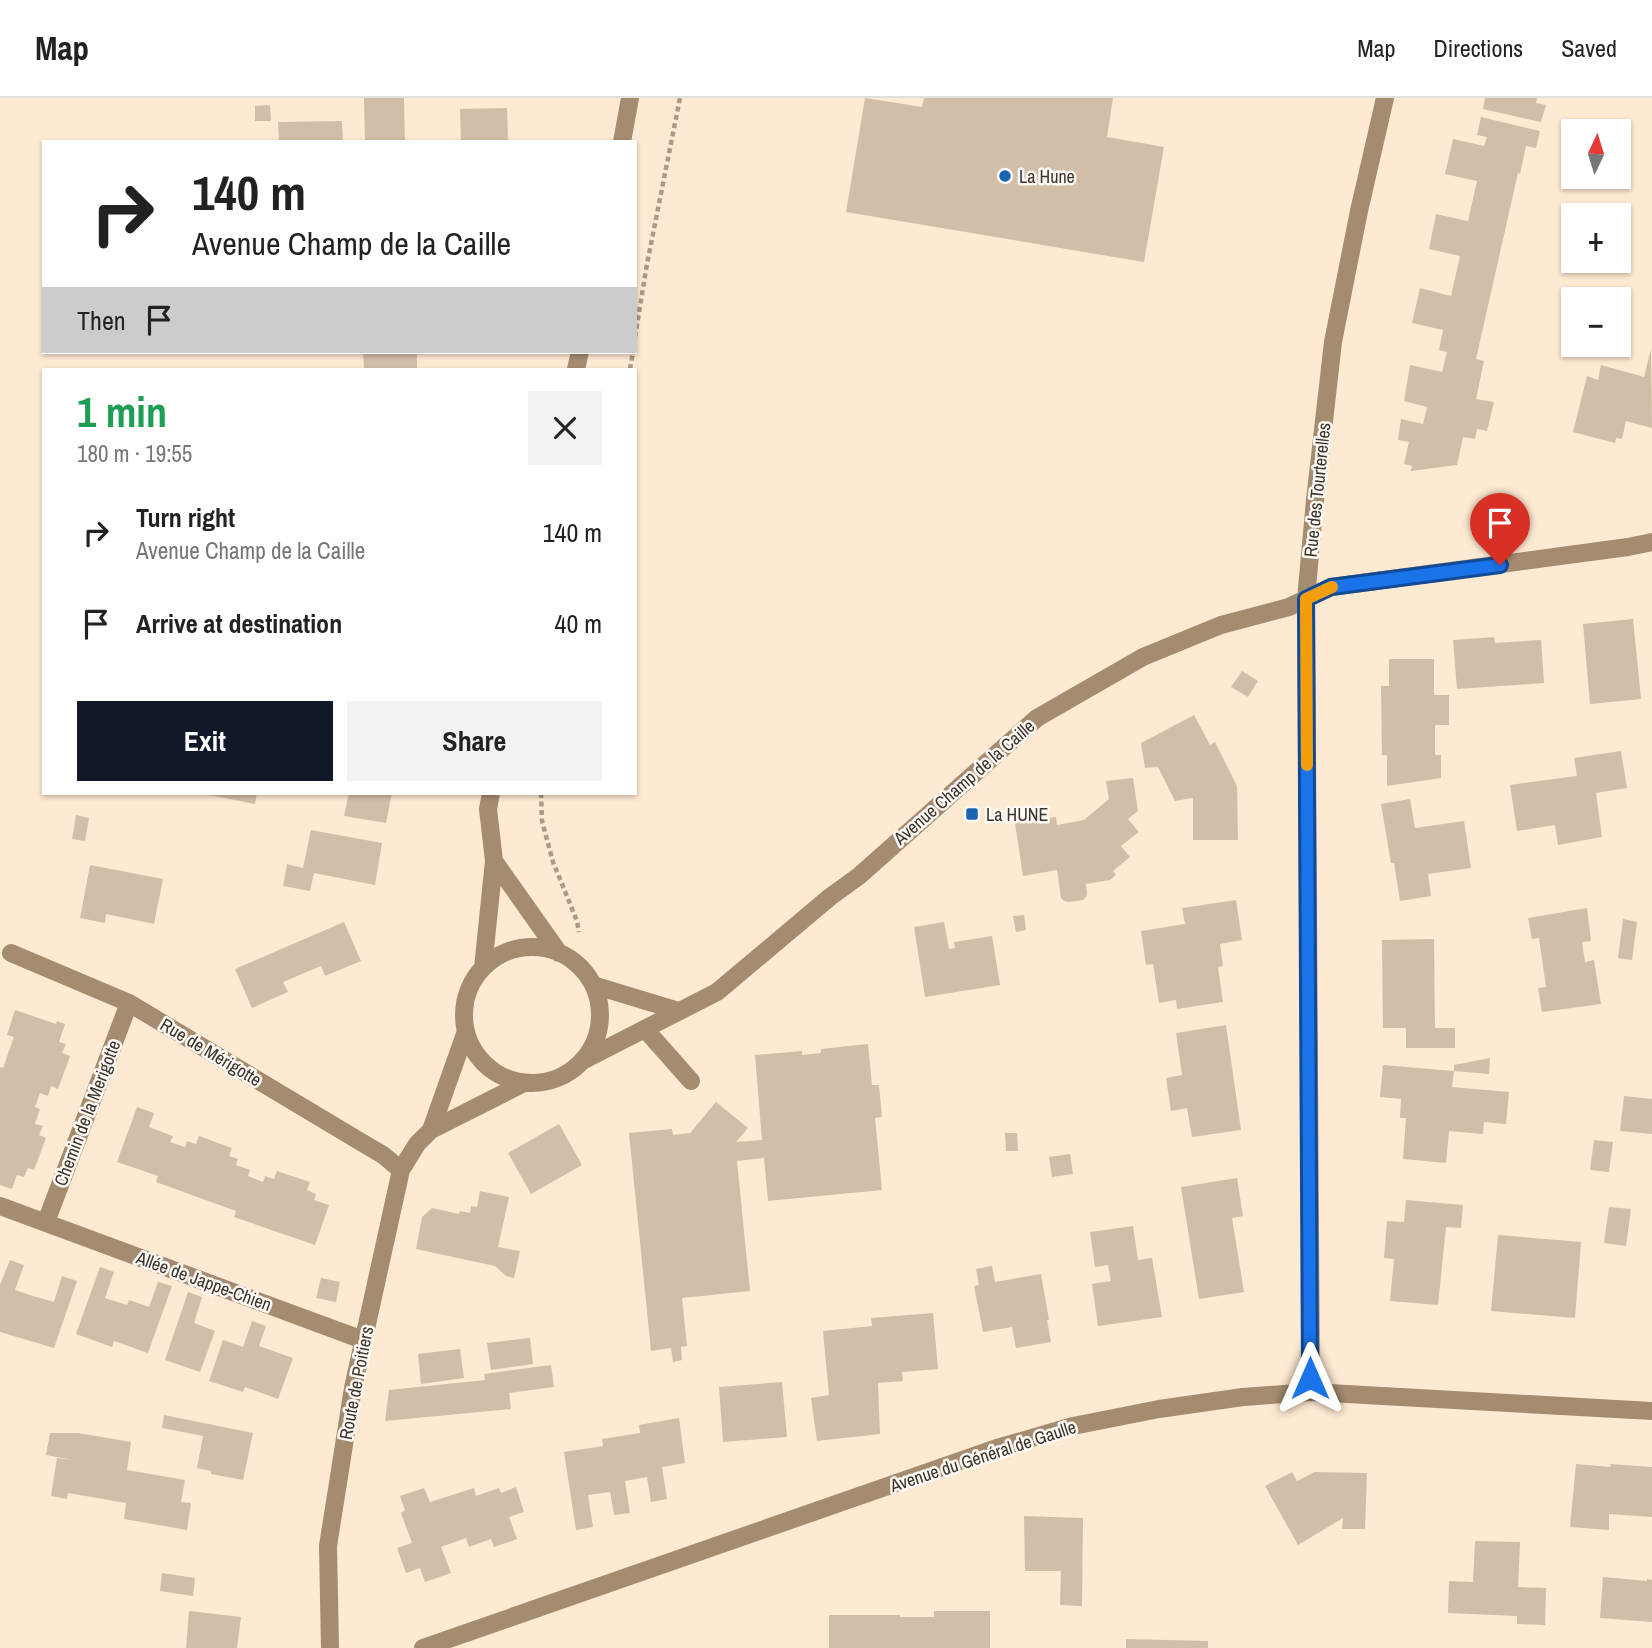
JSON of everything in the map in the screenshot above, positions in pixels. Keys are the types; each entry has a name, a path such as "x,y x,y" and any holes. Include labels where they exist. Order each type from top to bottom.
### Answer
{"street":[{"path":"622,140 630,98"},
{"name":"Rue des Tourterelles","path":"1311,1392 1306,599 1334,342 1359,211 1385,98"},
{"name":"Avenue Champ de la Caille","path":"584,1060 717,992 859,876 1037,718 1143,657 1221,625 1289,607 1331,587 1652,542"},
{"path":"483,968 494,861 488,809 491,795"},
{"path":"494,861 559,953"},
{"path":"542,947 568,956 590,980 599,996 601,1025 592,1050 574,1071 551,1082 522,1084 496,1075 477,1057 465,1034 464,1006 473,979 491,960 514,949 542,947"},
{"name":"Rue de Mérigotte","path":"11,953 129,1003 383,1155 401,1170"},
{"path":"590,980 679,1011"},
{"name":"Chemin de la Merigotte","path":"46,1222 129,1003"},
{"path":"645,1029 691,1081"},
{"name":"Route de Poitiers","path":"431,1130 465,1034"},
{"name":"Route de Poitiers","path":"330,1648 328,1546 353,1388 401,1170 417,1144 431,1130 522,1084"},
{"name":"Allée de Jappe-Chien","path":"0,1206 363,1340"},
{"name":"Avenue du Général de Gaulle","path":"423,1648 997,1448 1073,1426 1159,1409 1243,1397 1311,1392 1652,1411"}],"path":[{"path":"637,326 680,98"},
{"path":"541,795 542,821 553,862 577,921 590,980"}],"building":[{"path":"364,98 404,98 405,140 365,140"},
{"name":"La Hune","path":"865,98 922,107 924,98 1113,98 1107,137 1164,147 1144,262 846,212"},
{"path":"1485,98 1537,98 1536,103 1546,105 1541,122 1483,109"},
{"path":"270,105 271,121 255,121 255,106"},
{"path":"507,108 508,140 461,140 460,109"},
{"path":"1481,117 1540,131 1536,148 1526,146 1520,174 1518,173 1476,359 1484,361 1476,399 1494,402 1487,431 1477,429 1475,439 1463,437 1457,465 1411,471 1412,466 1404,464 1409,442 1398,440 1401,419 1423,424 1427,407 1404,401 1410,365 1442,372 1447,352 1439,350 1443,330 1412,323 1420,288 1451,296 1460,256 1429,249 1436,214 1468,221 1477,181 1445,174 1453,139 1484,146 1487,137 1477,135"},
{"path":"342,121 343,140 279,140 278,122"},
{"path":"1651,349 1652,428 1626,421 1622,439 1616,438 1615,443 1573,432 1587,376 1598,380 1601,365 1644,377"},
{"path":"363,354 417,354 417,368 364,368"},
{"path":"1633,619 1641,699 1590,704 1583,624"},
{"path":"1494,637 1495,643 1541,640 1544,683 1457,689 1453,640"},
{"path":"1389,659 1434,659 1434,695 1449,695 1449,725 1435,725 1435,755 1441,755 1441,778 1387,786 1387,755 1382,755 1381,686 1389,686"},
{"path":"1242,671 1258,681 1248,697 1231,687"},
{"path":"1194,715 1210,745 1215,742 1237,786 1238,840 1193,840 1193,798 1175,801 1158,767 1145,768 1141,743"},
{"path":"1621,751 1627,788 1596,793 1602,837 1558,845 1555,825 1517,831 1510,785 1577,776 1574,758"},
{"path":"1133,778 1138,811 1128,819 1139,832 1121,846 1130,857 1113,871 1116,875 1110,880 1086,884 1087,894 1083,900 1068,902 1061,898 1057,870 1023,876 1015,823 1056,817 1057,825 1084,820 1109,799 1106,781"},
{"path":"209,795 257,795 255,804"},
{"path":"349,795 392,795 386,823 344,816"},
{"path":"1410,799 1415,828 1464,821 1471,868 1428,874 1431,896 1400,901 1381,804"},
{"path":"76,815 89,818 85,841 72,839"},
{"path":"311,830 382,843 375,885 314,873 310,891 283,886 287,864 303,868"},
{"path":"90,865 163,879 154,924 106,914 105,923 80,918"},
{"path":"1236,900 1242,940 1220,944 1223,966 1218,967 1223,1002 1177,1009 1176,1000 1159,1003 1153,964 1146,965 1141,931 1185,924 1182,908"},
{"path":"1587,908 1591,941 1582,942 1585,962 1594,960 1601,1004 1542,1012 1538,988 1546,987 1539,938 1532,939 1528,918"},
{"path":"1024,915 1026,930 1016,932 1013,916"},
{"path":"1623,919 1637,922 1632,960 1618,958"},
{"path":"344,922 361,961 325,976 321,966 283,982 288,992 252,1008 235,969"},
{"path":"944,922 949,949 955,948 954,942 992,936 1000,985 925,997 914,927"},
{"path":"1434,939 1435,1028 1455,1028 1455,1048 1406,1048 1406,1028 1383,1028 1382,940"},
{"path":"15,1010 56,1024 57,1021 65,1024 59,1042 66,1044 62,1053 70,1056 58,1089 51,1086 48,1096 40,1093 35,1107 40,1109 35,1124 43,1126 39,1135 46,1138 34,1170 28,1168 24,1177 17,1175 12,1189 0,1185 0,1067 3,1068 14,1037 7,1035"},
{"path":"1226,1025 1241,1130 1192,1137 1187,1108 1171,1111 1166,1078 1182,1075 1176,1033"},
{"path":"868,1044 872,1085 879,1085 882,1117 875,1118 882,1190 768,1201 764,1158 737,1161 750,1291 682,1298 687,1346 681,1347 682,1360 673,1362 671,1348 651,1351 629,1133 672,1129 673,1135 690,1133 716,1102 748,1128 736,1142 762,1140 755,1055 802,1051 802,1055 821,1053 821,1049"},
{"path":"1490,1058 1489,1074 1454,1071 1454,1065"},
{"path":"1383,1065 1454,1071 1452,1087 1509,1092 1506,1124 1484,1122 1483,1134 1449,1131 1446,1163 1403,1159 1406,1118 1400,1118 1401,1099 1380,1097"},
{"path":"1624,1096 1652,1099 1652,1134 1620,1131"},
{"path":"137,1107 154,1113 149,1127 173,1136 170,1142 185,1147 187,1141 196,1144 199,1136 232,1148 229,1156 238,1159 236,1165 250,1170 248,1176 263,1182 265,1176 274,1179 277,1171 310,1182 307,1190 316,1194 314,1200 329,1205 315,1245 234,1217 236,1211 156,1182 158,1176 117,1162"},
{"path":"559,1124 582,1165 531,1194 508,1153"},
{"path":"1005,1133 1017,1133 1018,1151 1006,1151"},
{"path":"1594,1140 1613,1142 1609,1172 1590,1170"},
{"path":"1070,1154 1073,1174 1052,1177 1049,1157"},
{"path":"1237,1178 1243,1216 1232,1218 1244,1292 1199,1299 1181,1187"},
{"path":"480,1191 509,1197 498,1247 520,1251 514,1278 506,1276 495,1266 416,1249 422,1217 432,1208 459,1214 460,1211 470,1213 471,1206 477,1207"},
{"path":"1406,1200 1463,1205 1461,1228 1446,1227 1438,1305 1390,1301 1394,1259 1384,1258 1387,1221 1404,1222"},
{"path":"1609,1207 1631,1209 1626,1246 1604,1243"},
{"path":"1133,1226 1138,1260 1152,1258 1162,1317 1098,1326 1092,1284 1111,1281 1108,1265 1095,1267 1090,1232"},
{"path":"1498,1235 1581,1242 1575,1318 1491,1311"},
{"path":"10,1260 24,1265 15,1290 33,1296 54,1302 62,1276 77,1281 54,1348 0,1332 0,1285"},
{"path":"992,1266 995,1282 1041,1274 1051,1342 1016,1348 1012,1327 983,1332 974,1286 979,1285 976,1269"},
{"path":"100,1267 114,1272 105,1298 127,1305 129,1300 149,1307 158,1282 172,1286 148,1353 114,1341 112,1347 76,1334"},
{"path":"321,1278 340,1282 336,1302 316,1298"},
{"path":"188,1292 202,1297 194,1323 215,1331 200,1372 165,1360"},
{"path":"933,1313 938,1369 902,1372 903,1381 878,1383 880,1434 817,1441 811,1398 829,1395 823,1331 872,1326 871,1318"},
{"path":"252,1321 266,1326 259,1346 293,1358 278,1399 245,1387 243,1392 209,1381 223,1340 243,1347"},
{"path":"530,1338 533,1364 491,1370 487,1343"},
{"path":"460,1349 464,1378 421,1384 418,1354"},
{"path":"551,1365 554,1387 509,1393 511,1409 385,1421 389,1390 485,1380 484,1374"},
{"path":"782,1382 787,1437 723,1442 719,1387"},
{"path":"164,1415 253,1433 243,1480 211,1474 211,1471 197,1468 203,1436 162,1428"},
{"path":"679,1418 685,1463 662,1467 667,1499 651,1502 647,1477 625,1481 630,1513 614,1515 610,1492 588,1495 593,1527 576,1530 564,1452 603,1446 602,1439 640,1433 639,1425"},
{"path":"50,1433 78,1433 131,1442 127,1470 185,1480 181,1502 191,1503 187,1530 124,1519 126,1503 68,1493 67,1499 51,1496 57,1458 73,1460 46,1455"},
{"path":"1576,1464 1652,1467 1652,1517 1609,1514 1609,1530 1570,1527"},
{"path":"1292,1472 1297,1481 1315,1472 1367,1473 1365,1529 1342,1529 1343,1518 1298,1545 1265,1486"},
{"path":"516,1487 524,1512 509,1517 517,1539 494,1547 491,1539 469,1547 466,1538 441,1547 451,1573 425,1582 420,1568 406,1573 397,1548 412,1543 401,1513 405,1510 400,1496 424,1488 430,1502 474,1488 476,1496 499,1488 501,1493"},
{"path":"1024,1516 1083,1518 1082,1606 1060,1605 1061,1571 1025,1571"},
{"path":"1475,1541 1520,1542 1518,1587 1546,1588 1545,1625 1517,1624 1517,1616 1448,1613 1449,1581 1473,1582"},
{"path":"162,1573 195,1578 193,1596 160,1591"},
{"path":"1603,1577 1652,1580 1652,1622 1600,1618"},
{"path":"189,1611 241,1617 237,1648 186,1648"},
{"path":"934,1611 990,1611 990,1648 829,1648 829,1615 934,1617"},
{"path":"1126,1639 1208,1641 1208,1648 1126,1648"}],"slow traffic":[{"path":"1307,765 1306,599 1332,587"}],"place":[{"name":"La Hune","path":"1005,176"},
{"name":"La HUNE","path":"972,814"}],"route":[{"path":"1310,1378 1306,599 1331,587 1500,565"}]}
